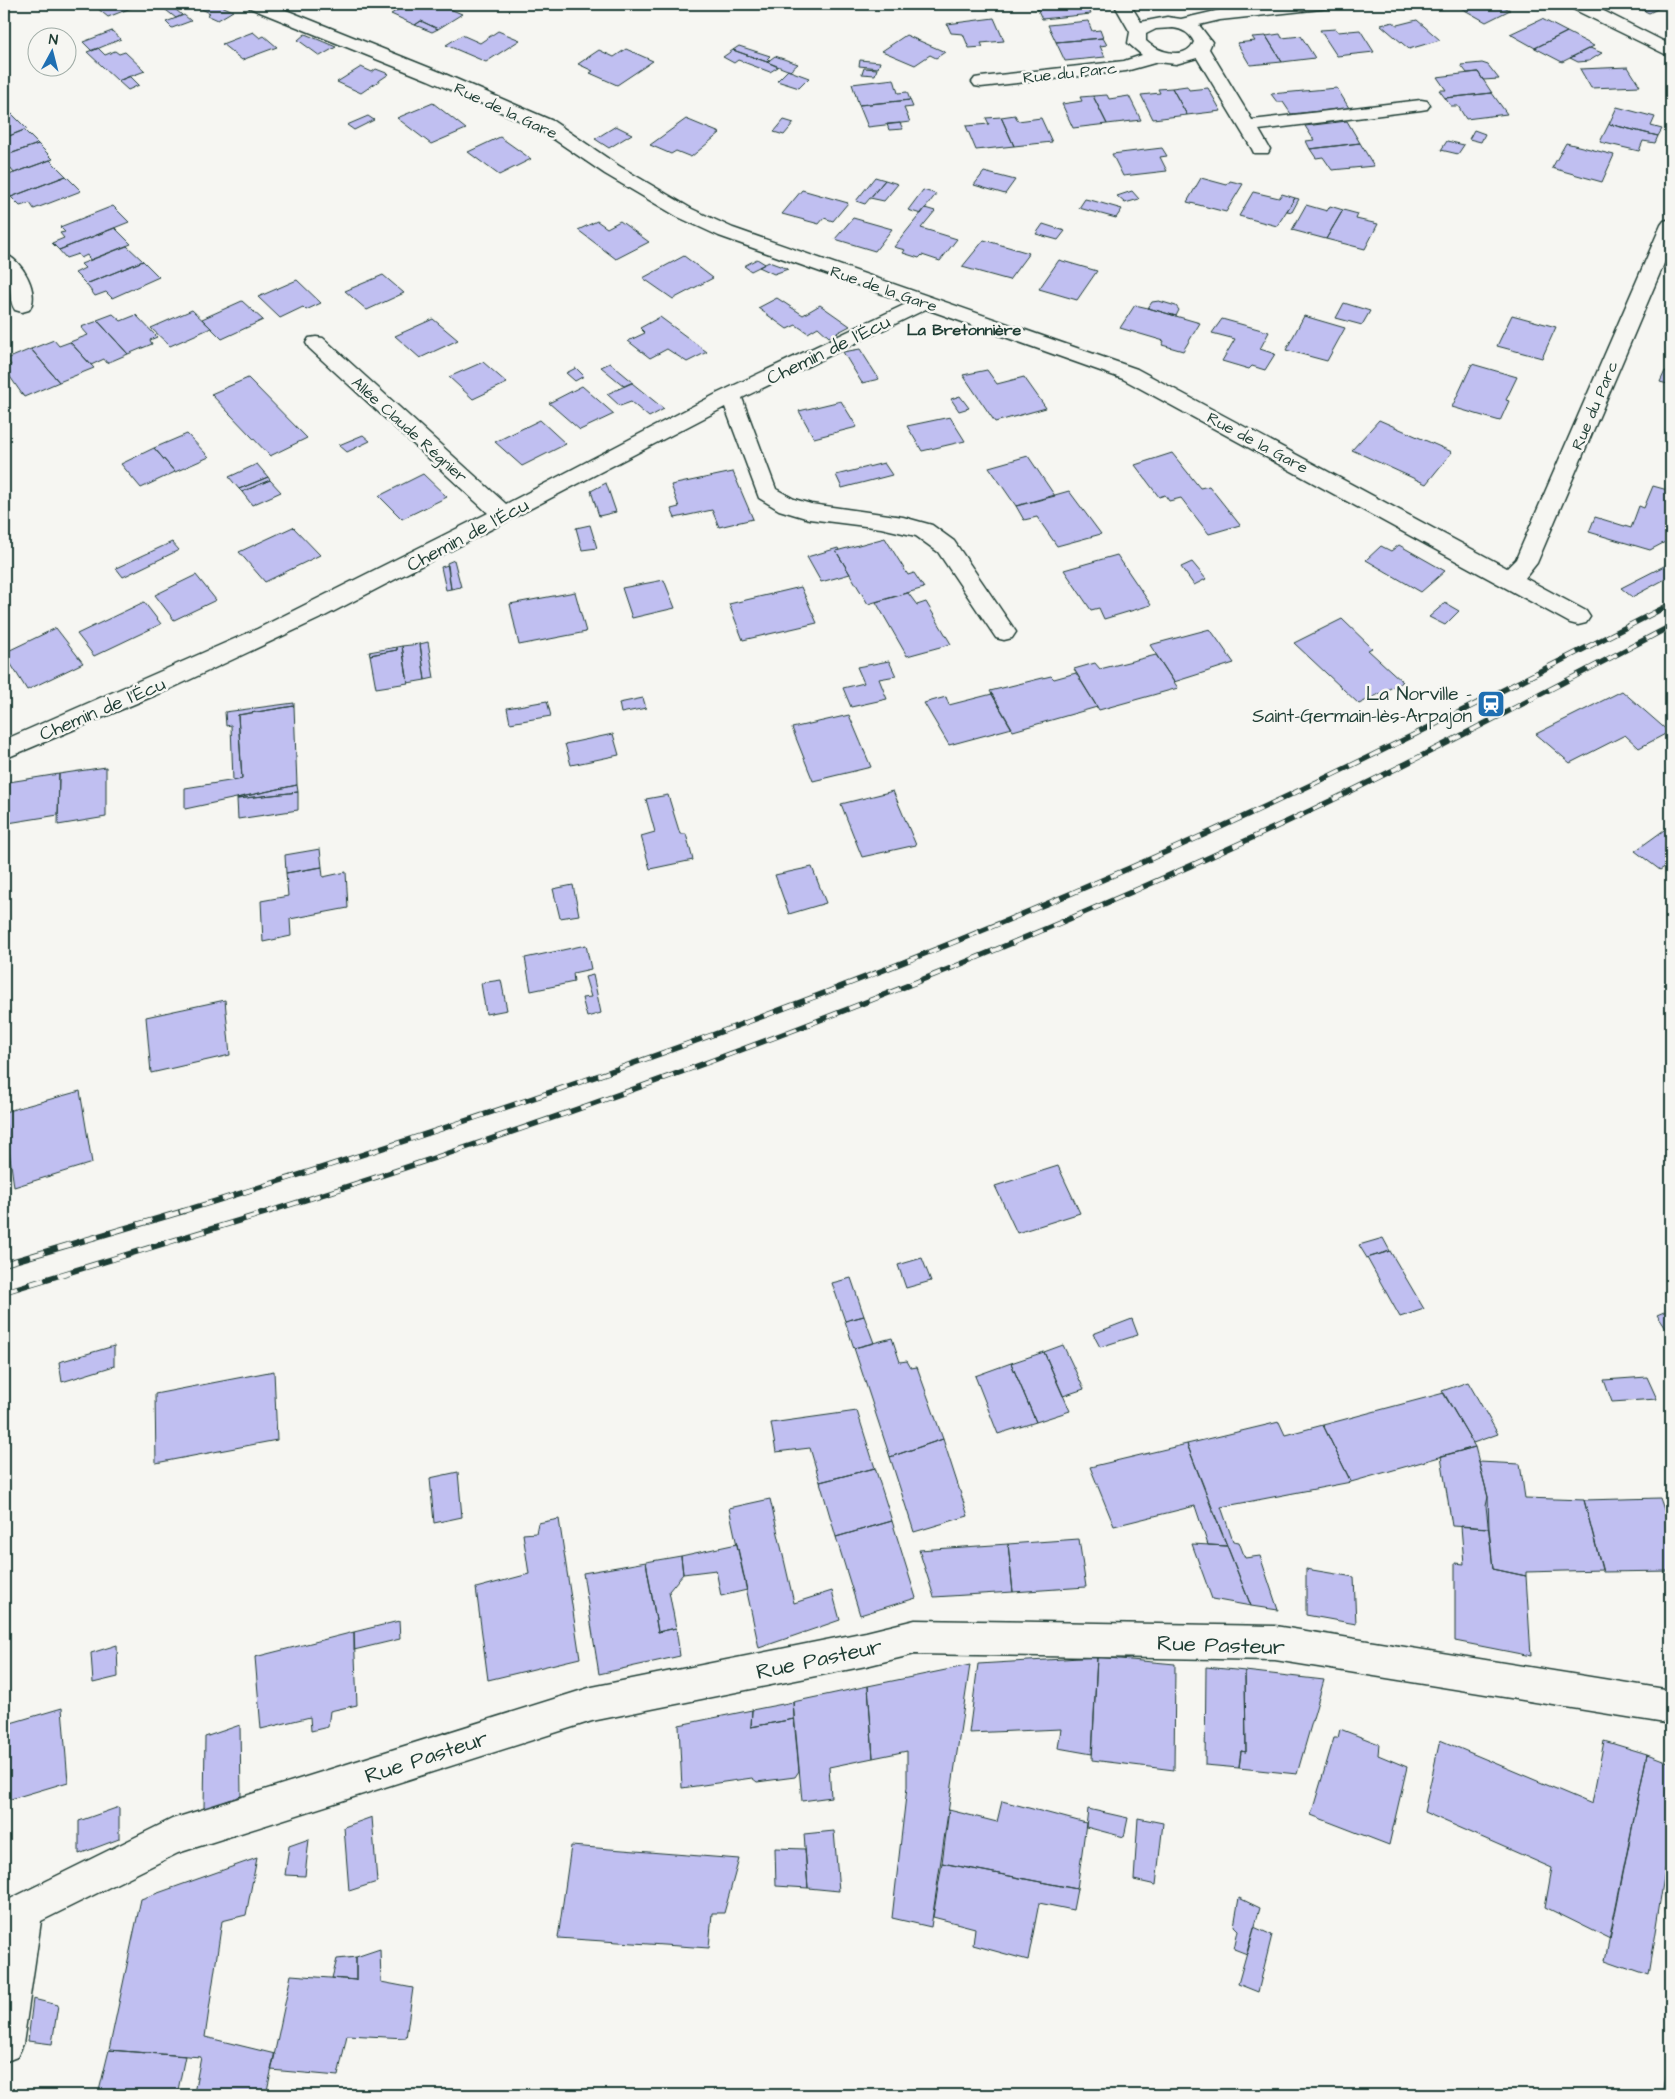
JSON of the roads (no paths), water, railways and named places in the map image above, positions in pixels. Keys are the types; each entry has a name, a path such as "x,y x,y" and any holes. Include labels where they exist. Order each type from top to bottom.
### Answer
{"street":[{"name":"Rue de la Gare","path":"256,4 434,76 546,126 612,170 685,213 726,232 1130,374 1578,617"},
{"name":"Rue du Parc","path":"1122,4 1138,31 1136,43 1142,50 1158,56 1184,57 1200,49"},
{"path":"1138,31 1156,23 1181,24 1220,15 1320,4"},
{"path":"1577,4 1671,52"},
{"path":"1181,24 1201,35 1203,42 1200,49 1261,149"},
{"name":"Rue du Parc","path":"981,82 1126,66 1158,56"},
{"path":"1247,126 1421,105"},
{"name":"Rue du Parc","path":"1509,580 1526,563 1669,235"},
{"path":"4,260 20,279 22,306"},
{"name":"Chemin de l'Écu","path":"4,750 209,662 385,577 731,396 833,344 913,309 923,302"},
{"name":"Allée Claude Régnier","path":"316,344 504,515"},
{"path":"731,396 767,494 778,502 795,509 902,525 919,530 942,541 1004,632"},
{"name":"Rue Pasteur","path":"14,1916 172,1837 592,1704 866,1649 914,1637 1275,1644 1671,1708"},
{"path":"4,2044 14,1916"}],"railway":[{"path":"180,1212 542,1095 780,1010 1016,917 1200,837 1336,773 1671,604"},
{"path":"267,1212 393,1172 643,1086 890,993 1012,943 1134,891 1360,787 1671,626"},
{"path":"4,1264 184,1211"},
{"path":"4,1292 271,1211"}],"place":[{"name":"La Norville - Saint-Germain-lès-Arpajon","path":"1491,704"}],"district":[{"name":"La Bretonnière","path":"964,329"}]}
